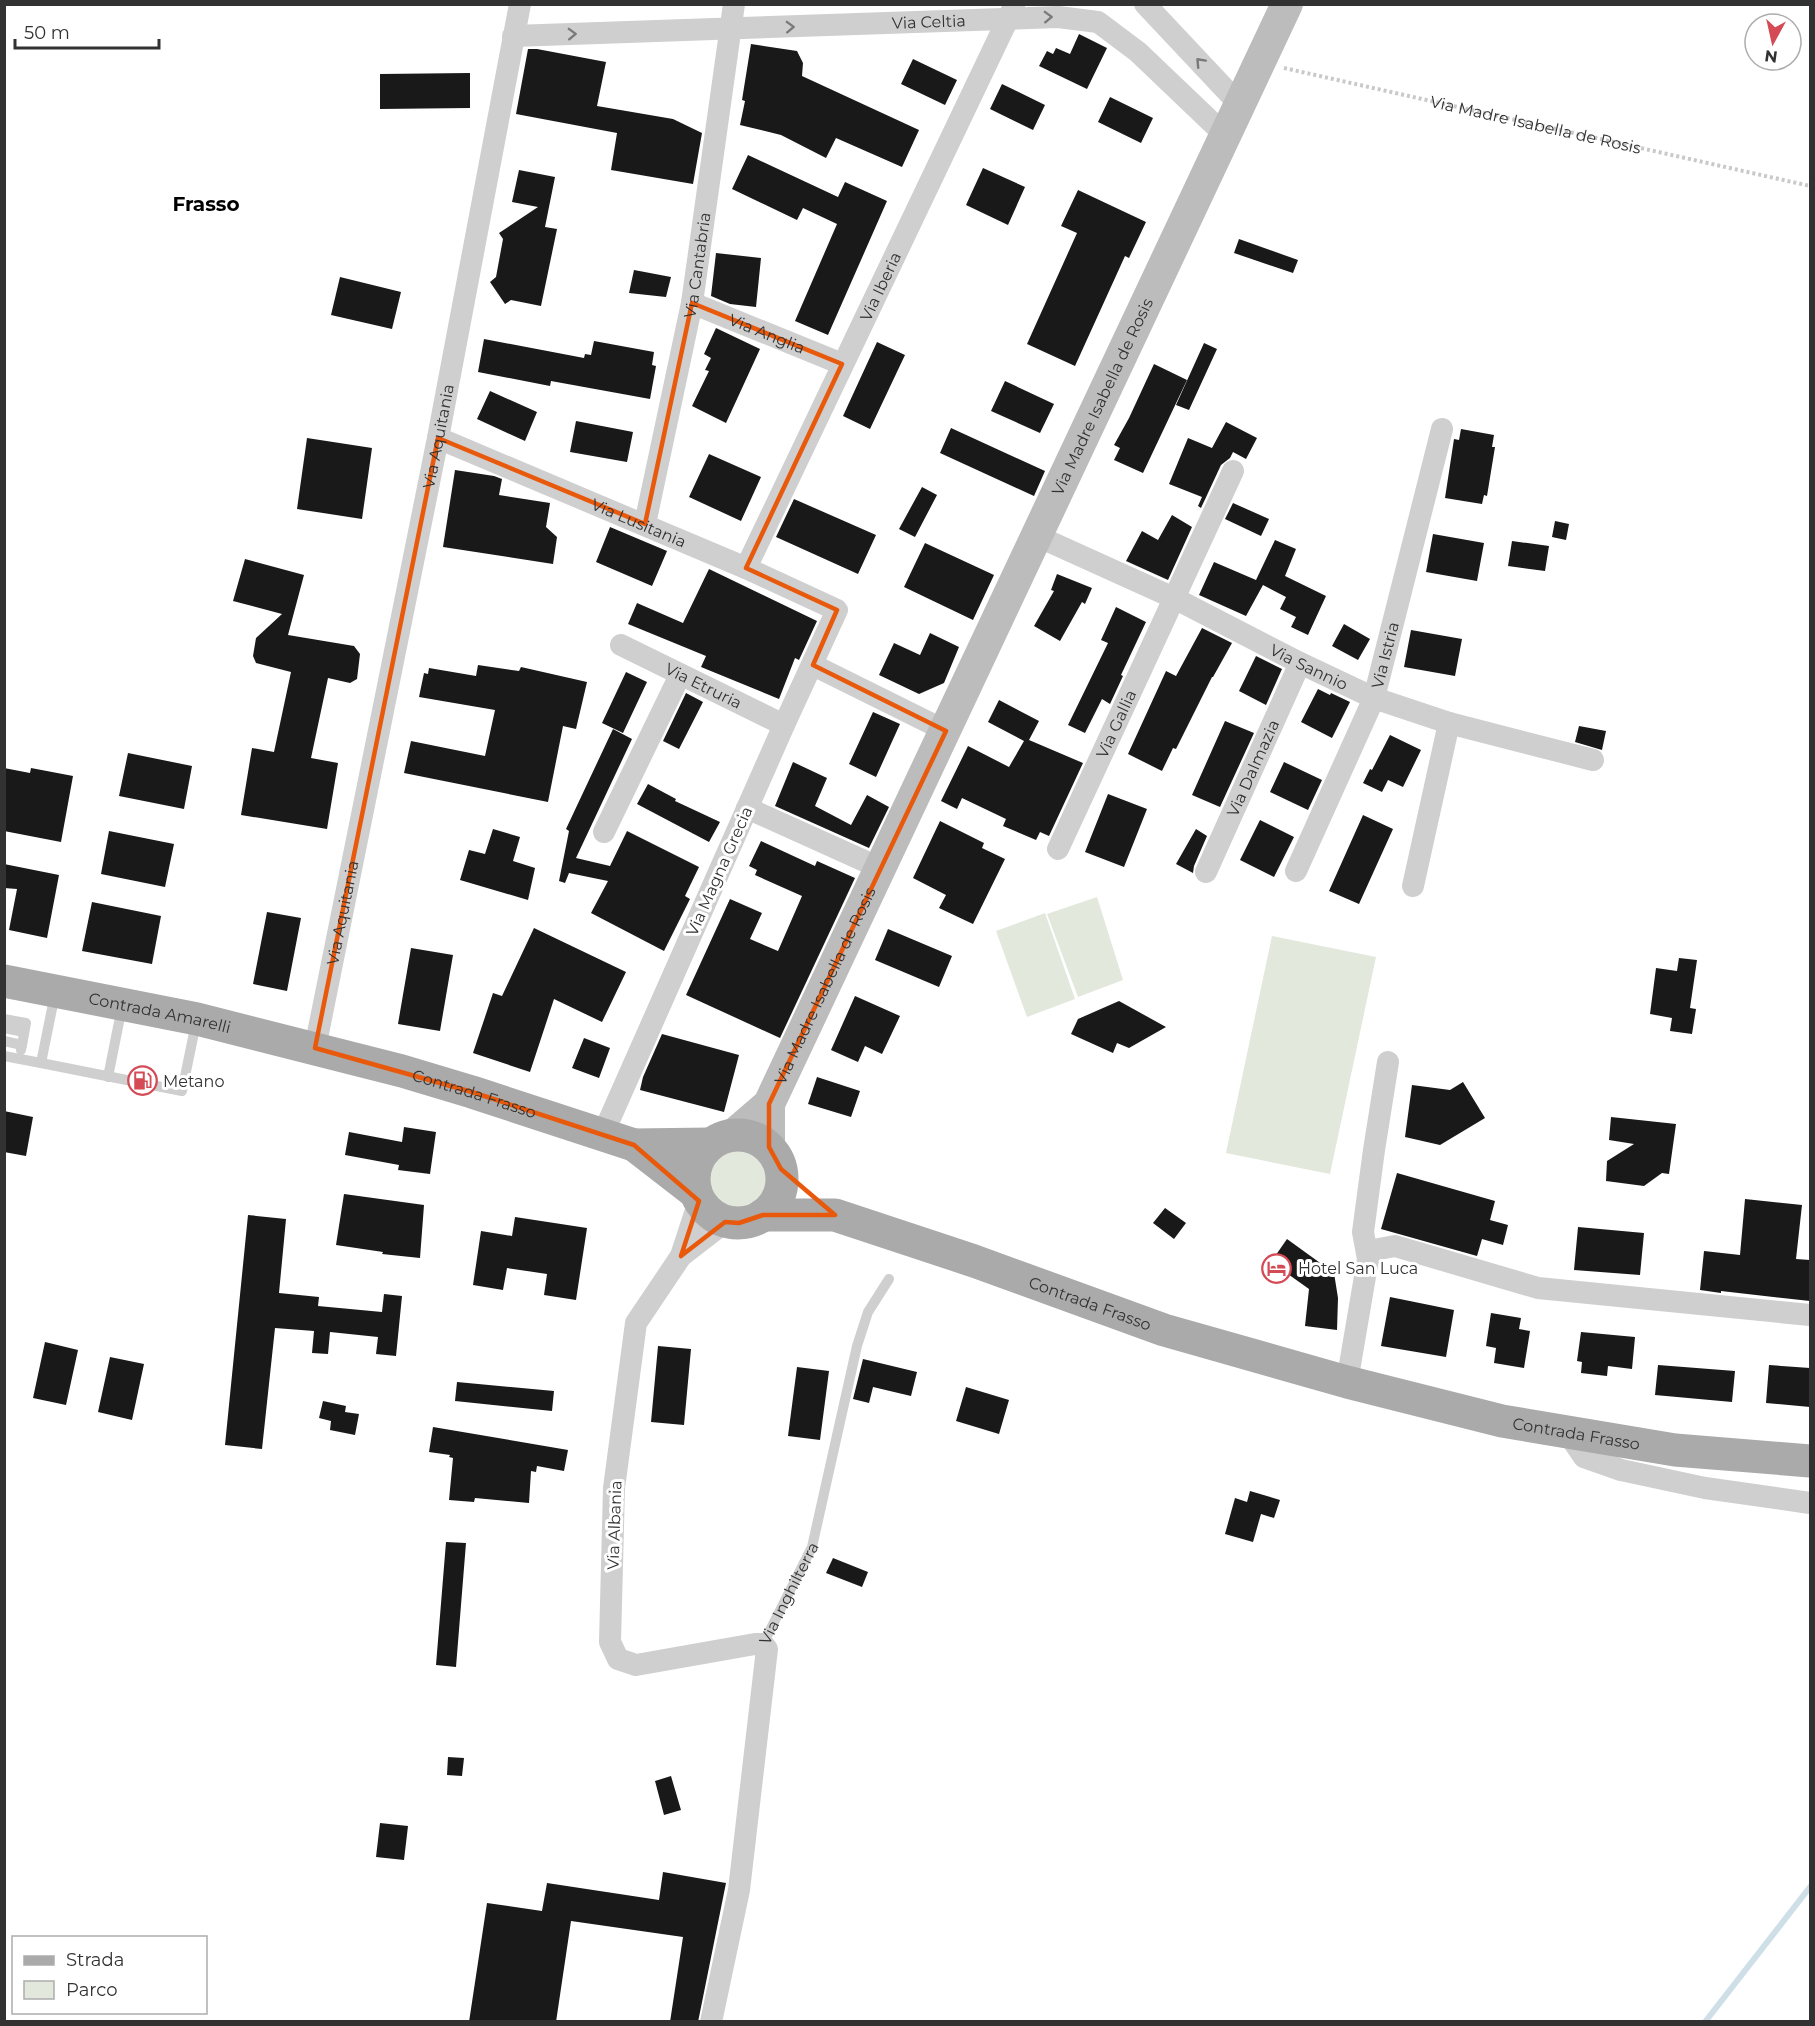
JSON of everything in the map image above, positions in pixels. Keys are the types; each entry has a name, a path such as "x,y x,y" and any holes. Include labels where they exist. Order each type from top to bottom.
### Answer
{"main road":[{"name":"Contrada Amarelli","path":"4,981 197,1019 315,1048"},
{"name":"Contrada Frasso","path":"315,1048 452,1086 634,1144 722,1139"},
{"path":"746,1135 758,1140 775,1158 782,1182 773,1206 764,1215 752,1221 739,1223 725,1221 714,1216 703,1206 693,1179 695,1165 701,1153 722,1139 746,1135"},
{"name":"Contrada Frasso","path":"634,1144 698,1197"},
{"name":"Contrada Frasso","path":"775,1158 835,1215"},
{"name":"Contrada Frasso","path":"764,1215 835,1215 974,1261 1164,1330 1347,1382 1502,1421 1575,1444 1810,1461"}],"street":[{"name":"Via Aquitania","path":"315,1048 438,438 520,4"},
{"name":"Via Cantabria","path":"645,524 692,303 734,4"},
{"path":"1145,4 1240,105"},
{"name":"Via Madre Isabella de Rosis","path":"722,1139 769,1104 1287,4"},
{"name":"Via Celtia","path":"731,30 1012,11 1098,22 1138,52 1226,136"},
{"name":"Via Iberia","path":"746,568 1012,11"},
{"path":"513,36 731,30"},
{"name":"Via Anglia","path":"692,303 842,364"},
{"name":"Via Istria","path":"1296,871 1374,698 1442,429"},
{"name":"Via Lusitania","path":"438,438 645,524 837,610"},
{"path":"1174,598 1233,471"},
{"name":"Via Sannio","path":"1037,537 1174,598 1374,698 1449,723 1593,759"},
{"name":"Via Gallia","path":"1058,849 1174,598"},
{"name":"Via Magna Grecia","path":"603,1134 837,610"},
{"name":"Via Etruria","path":"621,645 784,725"},
{"name":"Via Dalmazia","path":"1206,872 1300,663"},
{"path":"813,665 946,731"},
{"path":"604,832 680,675"},
{"path":"1413,886 1449,723"},
{"name":"Via Madre Isabella de Rosis","path":"747,808 880,868"},
{"path":"1347,1382 1368,1259 1364,1232 1388,1062"},
{"name":"Via Madre Isabella de Rosis","path":"769,1104 775,1158"},
{"name":"Via Albania","path":"681,1256 698,1197"},
{"name":"Via Albania","path":"725,1221 681,1256 636,1323 614,1488 610,1642 612,1651 618,1659 636,1665 763,1644"},
{"path":"1368,1259 1379,1249 1395,1246 1538,1288 1810,1315"},
{"name":"Contrada Frasso","path":"1575,1444 1621,1470 1705,1488 1810,1503"},
{"name":"Via Inghilterra","path":"711,2022 739,1890 767,1649 763,1644"}],"lane":[{"path":"40,1063 56,991"},
{"path":"108,1077 123,1005"},
{"path":"4,1019 26,1023 18,1059"},
{"path":"4,1056 182,1091 197,1019"},
{"path":"4,1028 24,1032"},
{"path":"4,1041 22,1045"},
{"name":"Via Inghilterra","path":"763,1644 812,1547 856,1347 868,1312 888,1279"}],"path":[{"name":"Via Madre Isabella de Rosis","path":"1261,63 1810,186"}],"highlighted area":[{"path":"692,303 842,364 746,568 837,610 813,665 946,731 769,1104 769,1147 781,1169 835,1215 763,1215 739,1223 725,1222 681,1256 699,1201 634,1145 472,1092 315,1048 438,438 645,524"}],"green space":[{"path":"1097,897 1123,980 1078,997 1047,914"},
{"path":"1045,913 1075,999 1027,1017 996,931"},
{"path":"1272,936 1376,957 1330,1174 1226,1153"},
{"path":"731,1150 743,1150 759,1158 765,1168 767,1180 765,1192 759,1202 743,1210 731,1210 715,1202 707,1186 707,1174 715,1158"}],"building":[{"path":"1079,34 1107,48 1087,89 1039,66 1047,51 1053,54 1056,48 1070,54"},
{"path":"751,44 797,51 803,63 802,76 919,130 902,167 836,138 826,158 781,135 740,125"},
{"path":"528,49 606,62 597,106 673,119 702,133 693,184 611,170 617,133 516,114"},
{"path":"913,59 957,80 945,105 901,84"},
{"path":"470,73 470,108 380,109 380,74"},
{"path":"1002,84 1045,105 1033,130 990,109"},
{"path":"1110,97 1153,118 1141,143 1098,122"},
{"path":"748,155 838,197 845,182 887,201 828,335 795,321 837,224 803,208 797,220 732,189"},
{"path":"983,168 1025,187 1008,225 966,205"},
{"path":"519,170 555,177 545,227 557,229 541,306 511,300 505,304 490,282 496,277 503,239 499,233 538,207 512,202"},
{"path":"1078,190 1146,222 1129,258 1125,256 1075,366 1027,344 1077,233 1061,226"},
{"path":"1239,239 1298,260 1293,273 1234,253"},
{"path":"716,253 761,258 756,307 730,304 711,296"},
{"path":"634,270 671,277 666,297 629,293"},
{"path":"340,277 401,292 392,329 331,315"},
{"path":"716,328 760,349 726,423 692,406 709,371 705,370 711,358 704,354"},
{"path":"484,339 584,358 585,354 591,355 594,341 654,352 652,365 656,366 650,399 551,381 550,386 478,372"},
{"path":"877,342 905,355 870,429 843,416"},
{"path":"1204,343 1217,349 1189,410 1176,405"},
{"path":"1154,364 1187,380 1143,473 1114,460 1120,448 1114,445"},
{"path":"1005,381 1054,404 1040,433 991,411"},
{"path":"490,391 537,412 525,441 477,419"},
{"path":"576,421 633,432 627,462 570,452"},
{"path":"1226,422 1257,438 1246,459 1233,452 1230,458 1221,465 1201,508 1198,506 1202,497 1169,484 1188,438 1212,448"},
{"path":"951,428 1045,471 1034,496 940,453"},
{"path":"1461,429 1494,435 1492,447 1495,447 1487,496 1484,495 1482,504 1445,498 1454,439 1459,440"},
{"path":"307,438 372,448 362,519 297,509"},
{"path":"709,454 761,477 741,521 689,497"},
{"path":"455,470 502,479 499,495 550,503 546,527 557,537 553,564 443,547"},
{"path":"922,487 937,495 915,537 899,529"},
{"path":"794,499 876,535 858,574 776,537"},
{"path":"1233,503 1269,519 1261,536 1225,519"},
{"path":"1172,515 1192,527 1168,580 1126,561 1142,531 1158,540"},
{"path":"1555,521 1569,524 1566,540 1552,537"},
{"path":"610,527 667,551 652,586 596,562"},
{"path":"1433,534 1484,543 1477,581 1426,572"},
{"path":"1275,540 1296,549 1285,576 1326,596 1308,635 1291,627 1296,617 1280,609 1286,597 1263,585 1246,616 1199,595 1214,562 1256,580"},
{"path":"1512,541 1549,546 1545,571 1508,566"},
{"path":"925,543 994,575 973,620 904,587"},
{"path":"245,559 304,575 288,635 354,646 360,654 357,679 350,683 328,678 311,758 338,763 327,829 241,815 252,748 274,752 291,672 256,663 253,656 256,638 282,614 233,601"},
{"path":"709,569 817,621 799,660 795,658 779,699 701,667 706,656 628,624 637,603 683,623"},
{"path":"1057,574 1092,588 1085,604 1082,602 1060,641 1034,626 1054,591 1051,590"},
{"path":"1116,607 1146,622 1110,704 1102,699 1085,733 1068,725 1108,643 1101,640"},
{"path":"1344,624 1370,639 1358,660 1332,646"},
{"path":"1202,628 1232,643 1162,771 1128,754 1166,671 1176,676"},
{"path":"1411,630 1462,639 1455,676 1404,667"},
{"path":"930,633 959,647 944,683 919,694 879,675 894,643 920,655"},
{"path":"1256,656 1282,669 1266,705 1239,691"},
{"path":"478,665 519,671 521,667 587,682 576,729 563,726 548,802 404,773 411,741 485,756 495,710 419,697 424,673 428,674 429,668 476,676"},
{"path":"626,672 647,682 623,733 602,723"},
{"path":"1318,689 1350,702 1332,738 1301,722"},
{"path":"686,693 703,702 679,749 663,741"},
{"path":"999,700 1039,721 1029,740 1083,763 1049,836 1040,832 1036,840 1003,826 1006,819 962,798 957,809 941,801 968,746 1009,767 1024,741 988,722"},
{"path":"873,712 900,724 876,777 849,764"},
{"path":"1225,721 1254,733 1220,807 1192,795"},
{"path":"1579,726 1606,731 1602,750 1575,742"},
{"path":"613,729 632,739 576,858 610,866 627,831 699,867 685,896 690,899 664,951 591,913 608,881 569,873 565,883 559,881 569,831 566,829"},
{"path":"1390,735 1421,750 1403,787 1388,780 1382,792 1363,783"},
{"path":"128,753 192,766 184,809 119,796"},
{"path":"793,762 827,778 815,806 851,825 867,795 889,807 869,848 775,806"},
{"path":"1284,762 1322,780 1308,810 1270,792"},
{"path":"4,768 30,773 31,768 73,776 61,842 4,831"},
{"path":"648,784 676,799 675,801 720,822 709,842 637,804"},
{"path":"1108,794 1147,809 1124,867 1085,852"},
{"path":"1363,815 1393,829 1359,904 1329,891"},
{"path":"1260,820 1294,837 1274,877 1240,860"},
{"path":"940,821 984,843 982,848 1005,859 973,924 939,908 946,895 913,878"},
{"path":"493,829 520,837 513,861 535,868 528,900 460,880 469,850 485,854"},
{"path":"1196,829 1207,836 1193,873 1176,864"},
{"path":"109,831 174,844 165,887 101,874"},
{"path":"761,841 815,866 817,861 855,878 780,1038 686,995 730,899 762,913 750,939 778,951 802,896 755,875 757,870 749,866"},
{"path":"4,864 59,875 47,938 9,930 17,889 4,888"},
{"path":"92,902 161,916 152,964 82,951"},
{"path":"267,912 301,918 287,991 253,984"},
{"path":"534,928 626,972 602,1022 554,999 530,1072 473,1053 493,993 502,996"},
{"path":"888,929 952,956 939,987 875,960"},
{"path":"411,948 453,955 440,1031 398,1024"},
{"path":"1679,958 1697,960 1690,1008 1696,1009 1692,1034 1670,1031 1672,1018 1650,1014 1656,968 1677,971"},
{"path":"855,996 900,1016 882,1054 865,1046 858,1062 831,1050"},
{"path":"1119,1001 1166,1027 1129,1048 1117,1043 1113,1053 1071,1034 1078,1019"},
{"path":"662,1034 739,1055 724,1112 640,1090 643,1077"},
{"path":"584,1038 610,1048 599,1078 572,1068"},
{"path":"817,1077 860,1091 851,1117 808,1104"},
{"path":"1463,1082 1485,1118 1440,1145 1405,1137 1412,1085 1450,1090"},
{"path":"4,1111 33,1117 26,1156 4,1152"},
{"path":"1611,1117 1676,1124 1669,1174 1662,1173 1644,1186 1606,1181 1607,1161 1634,1144 1609,1140"},
{"path":"404,1127 436,1132 430,1174 398,1170 399,1165 345,1155 349,1132 402,1142"},
{"path":"1397,1173 1495,1201 1490,1220 1508,1225 1503,1245 1482,1239 1477,1256 1381,1229"},
{"path":"344,1194 424,1205 420,1258 382,1254 383,1252 336,1245"},
{"path":"1745,1199 1802,1205 1796,1259 1810,1260 1810,1301 1700,1290 1704,1251 1740,1255"},
{"path":"1165,1208 1186,1223 1174,1239 1153,1223"},
{"path":"248,1215 286,1219 279,1293 319,1297 318,1306 382,1312 384,1294 402,1296 396,1356 376,1354 378,1337 330,1332 328,1354 312,1353 314,1331 275,1328 262,1449 225,1445"},
{"path":"515,1217 587,1228 576,1300 544,1295 547,1274 507,1268 503,1290 473,1285 481,1231 512,1236"},
{"path":"1578,1227 1644,1233 1640,1275 1574,1270"},
{"path":"1287,1239 1334,1273 1338,1298 1337,1330 1305,1326 1309,1289 1271,1262"},
{"path":"1390,1297 1454,1310 1446,1357 1381,1346"},
{"path":"1491,1313 1521,1318 1519,1329 1530,1331 1524,1368 1494,1363 1496,1348 1486,1346"},
{"path":"1581,1332 1635,1337 1632,1369 1608,1366 1607,1376 1581,1373 1582,1362 1577,1361"},
{"path":"45,1342 78,1350 66,1405 33,1398"},
{"path":"658,1346 691,1349 684,1425 651,1422"},
{"path":"110,1357 144,1364 132,1420 98,1412"},
{"path":"863,1359 917,1372 911,1396 873,1387 869,1403 853,1399"},
{"path":"1658,1365 1735,1371 1732,1402 1655,1395"},
{"path":"1769,1365 1810,1368 1810,1407 1766,1403"},
{"path":"797,1367 829,1371 820,1440 788,1436"},
{"path":"457,1382 554,1391 552,1411 455,1401"},
{"path":"966,1387 1009,1400 999,1434 956,1421"},
{"path":"323,1401 346,1406 345,1412 359,1414 355,1435 330,1430 331,1421 319,1418"},
{"path":"433,1427 568,1450 564,1471 537,1466 536,1472 531,1471 529,1503 475,1498 474,1502 449,1500 453,1458 449,1457 450,1455 429,1452"},
{"path":"1250,1491 1280,1500 1274,1518 1261,1514 1253,1542 1225,1534 1235,1498 1247,1502"},
{"path":"446,1542 466,1543 456,1667 436,1665"},
{"path":"833,1558 868,1572 862,1587 826,1573"},
{"path":"448,1757 464,1758 462,1776 447,1775"},
{"path":"671,1776 681,1810 664,1815 655,1781"},
{"path":"380,1823 408,1826 404,1860 376,1857"},
{"path":"663,1872 726,1883 698,2022 670,2022 683,1937 571,1921 556,2022 469,2022 487,1903 542,1911 547,1883 659,1900"}],"waterway":[{"path":"1705,2022 1810,1887"}],"place":[{"name":"Metano","path":"142,1081"},
{"name":"Hotel San Luca","path":"1277,1268"}],"district":[{"name":"Frasso","path":"206,204"}]}
